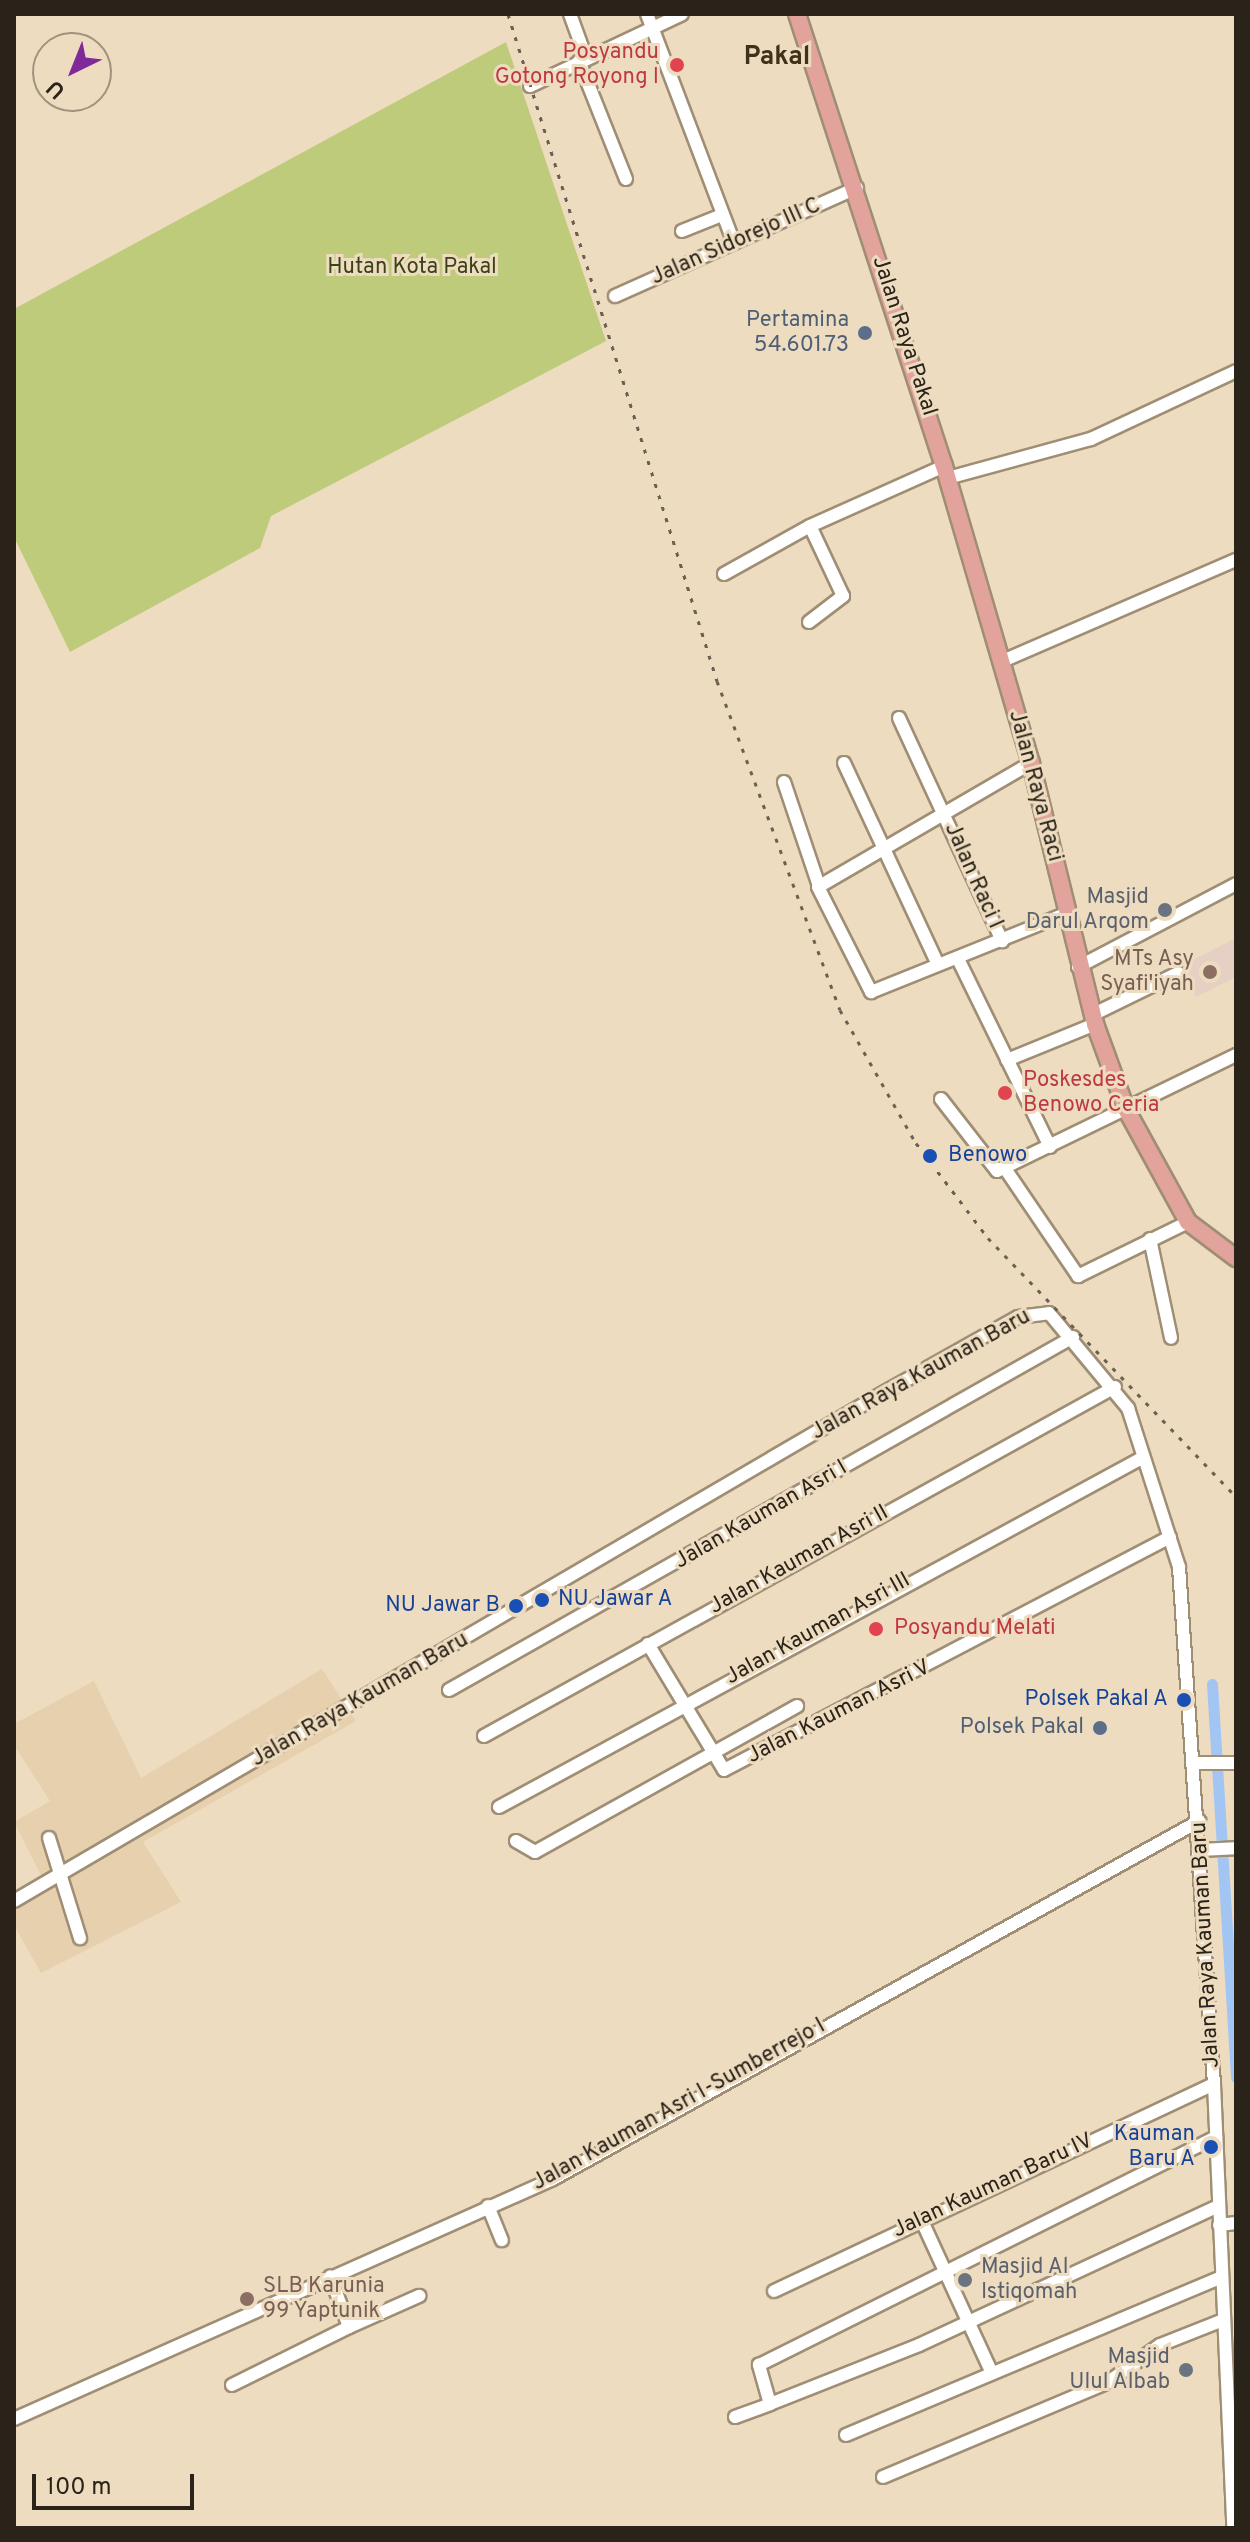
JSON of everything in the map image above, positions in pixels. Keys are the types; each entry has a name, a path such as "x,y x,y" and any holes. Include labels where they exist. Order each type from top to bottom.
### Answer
{"main road":[{"name":"Jalan Raya Pakal","path":"797,14 857,188 946,472 1000,662"},
{"name":"Jalan Raya Raci","path":"1000,662 1031,763 1065,914 1093,1019 1126,1109 1188,1222"},
{"path":"1188,1222 1236,1258"}],"street":[{"path":"570,14 583,60 626,179"},
{"path":"530,86 583,60 650,20 682,14"},
{"path":"650,20 734,243"},
{"name":"Jalan Sidorejo III C","path":"615,296 857,188"},
{"path":"682,231 722,215"},
{"path":"724,574 810,526 946,472 1091,439 1236,371"},
{"path":"809,622 843,596 810,526"},
{"path":"1000,662 1236,560"},
{"name":"Jalan Raci I","path":"899,718 1002,941"},
{"path":"844,763 937,962"},
{"name":"Jalan Raci I","path":"1031,763 818,883 869,992 937,962 959,961 1065,914"},
{"path":"784,782 818,883"},
{"path":"1078,967 1236,884"},
{"path":"959,961 1050,1147"},
{"path":"1007,1060 1093,1019 1178,973"},
{"path":"941,1099 991,1170 1050,1147 1236,1055"},
{"path":"1004,1167 1074,1274 1188,1222"},
{"path":"1150,1239 1171,1338"},
{"name":"Jalan Raya Kauman Baru","path":"14,1901 1018,1317 1049,1313 1115,1387 1170,1537 1201,1764 1200,1850 1218,2206 1228,2224 1222,2277 1233,2528"},
{"name":"Jalan Kauman Asri I","path":"449,1690 1073,1337"},
{"name":"Jalan Kauman Asri II","path":"484,1736 1115,1387"},
{"name":"Jalan Kauman Asri III","path":"499,1807 682,1702 1142,1458"},
{"name":"Jalan Kauman Asri V","path":"711,1754 719,1767 994,1635 1170,1537"},
{"path":"648,1644 711,1754"},
{"path":"516,1841 535,1852 797,1706"},
{"path":"1201,1764 1230,1763"},
{"name":"Jalan Kauman Asri I-Sumberrejo I","path":"14,2419 553,2179 1199,1821"},
{"path":"49,1838 55,1876 80,1938"},
{"path":"1200,1850 1236,1848"},
{"name":"Jalan Kauman Baru IV","path":"774,2291 921,2219 1214,2084"},
{"path":"770,2404 758,2366 1216,2137"},
{"path":"488,2206 502,2240"},
{"path":"735,2417 969,2320 1218,2206"},
{"path":"921,2219 990,2369"},
{"path":"330,2276 349,2327"},
{"path":"846,2435 990,2369 1222,2277"},
{"path":"232,2385 419,2296"},
{"path":"883,2477 1107,2383 1160,2345 1223,2320"}],"shaded area":[{"name":"MTs Asy Syafi'iyah","path":"1236,938 1236,977 1196,997 1181,966"},
{"path":"322,1669 356,1721 143,1842 181,1902 41,1973 14,1925 14,1893 41,1875 14,1822 50,1801 14,1745 14,1724 94,1681 141,1778"}],"green space":[{"name":"Hutan Kota Pakal","path":"506,42 606,341 271,516 260,548 70,652 14,537 14,309"}],"waterway":[{"path":"1212,1684 1236,2077"}],"railway":[{"path":"508,14 717,681 840,1010 916,1143 988,1238 1236,1497"}],"place":[{"name":"Posyandu Gotong Royong I","path":"677,65"},
{"name":"Pertamina 54.601.73","path":"865,333"},
{"name":"Masjid Darul Arqom","path":"1165,910"},
{"name":"MTs Asy Syafi'iyah","path":"1210,972"},
{"name":"Poskesdes Benowo Ceria","path":"1005,1093"},
{"name":"Benowo","path":"930,1156"},
{"name":"NU Jawar A","path":"542,1600"},
{"name":"NU Jawar B","path":"516,1606"},
{"name":"Posyandu Melati","path":"876,1629"},
{"name":"Polsek Pakal A","path":"1184,1700"},
{"name":"Polsek Pakal","path":"1100,1728"},
{"name":"Kauman Baru A","path":"1211,2147"},
{"name":"Masjid Al Istiqomah","path":"965,2280"},
{"name":"SLB Karunia 99 Yaptunik","path":"247,2299"},
{"name":"Masjid Ulul Albab","path":"1186,2370"}],"district":[{"name":"Pakal","path":"777,58"}]}
